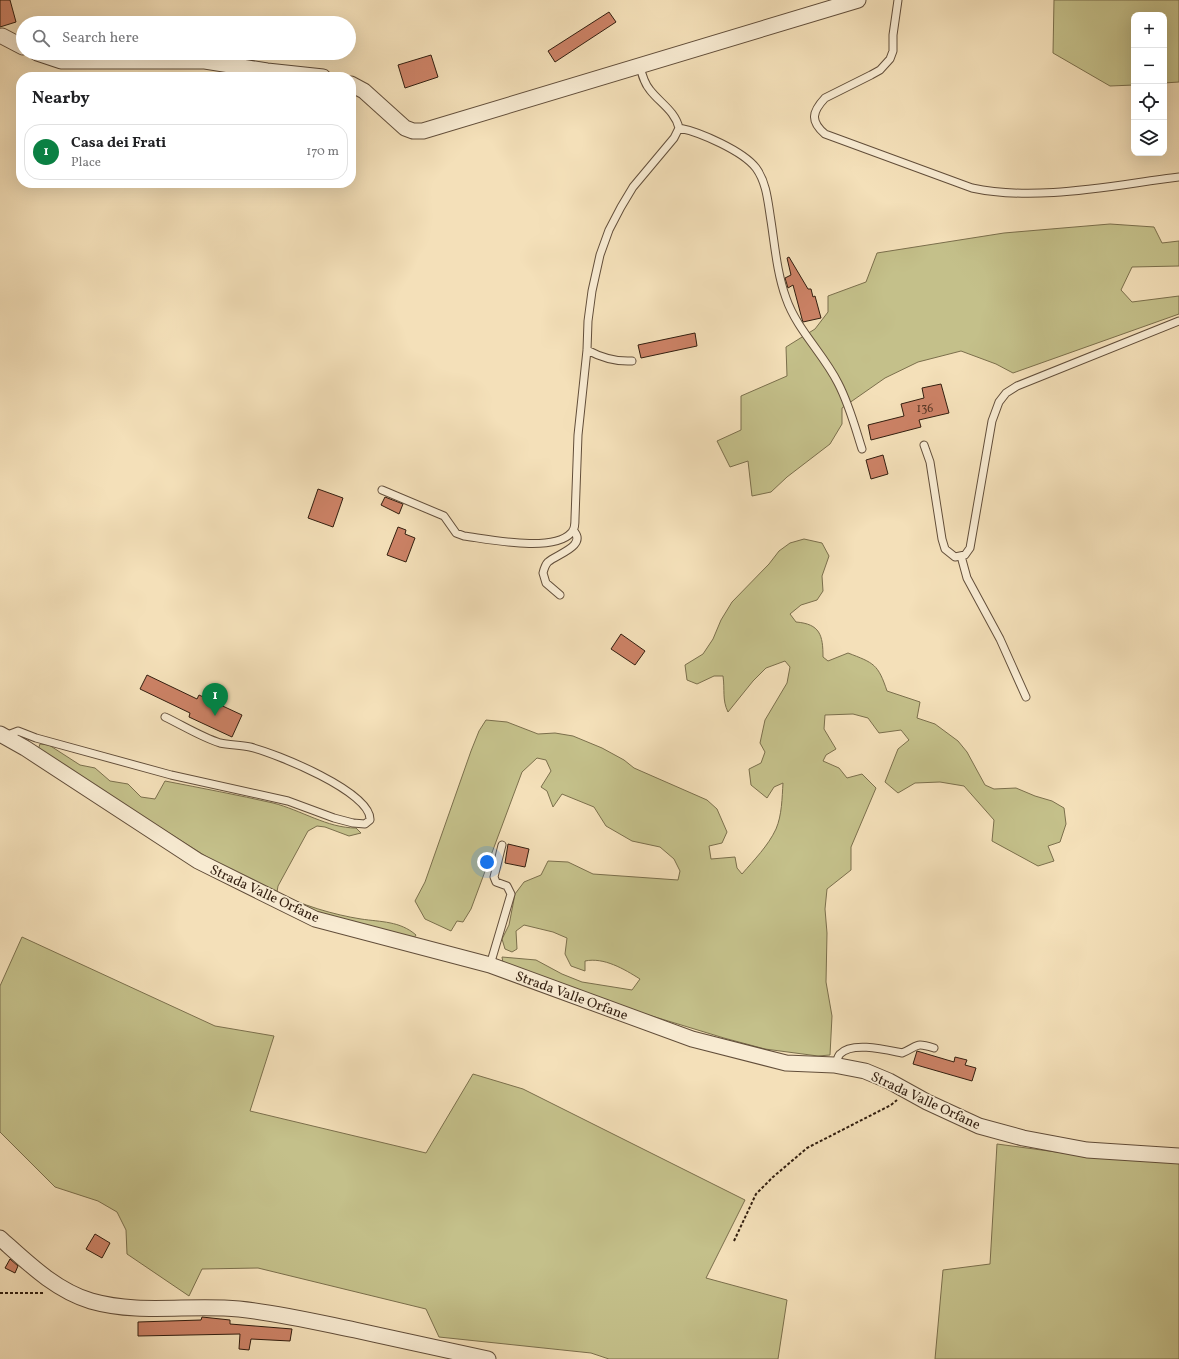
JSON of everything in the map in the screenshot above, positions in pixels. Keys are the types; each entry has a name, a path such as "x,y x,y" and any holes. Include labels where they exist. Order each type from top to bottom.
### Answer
{"street":[{"path":"356,87 364,91 405,128 413,131 423,131 858,0"},
{"path":"2,36 16,43"},
{"path":"59,60 205,61 267,72"},
{"name":"Strada Valle Orfane","path":"2,735 26,748 198,861 315,919 490,965 692,1039 786,1063 836,1066 865,1071 979,1126 1023,1138 1087,1150 1179,1156"},
{"path":"0,1238 35,1271 65,1289 91,1301 129,1308 213,1308 293,1317 488,1359"}],"lane":[{"path":"898,0 893,35 893,51 890,59 880,70 825,98 818,105 814,113 814,120 818,128 825,134 972,188 994,192 1039,193 1179,177"},
{"path":"382,490 444,516 456,533 464,536 540,543 566,537 573,530 575,518 581,396 587,350 588,321 592,291 600,255 609,230 633,187 674,138 679,128 674,116 644,80 640,66"},
{"path":"679,128 692,131 732,150 756,168 765,187 779,276 786,299 797,324 810,339 838,383 862,449"},
{"path":"924,445 930,462 942,539 950,554 954,557 961,556 968,553 970,548 992,421 999,402 1006,393 1038,376 1179,321"},
{"path":"587,350 608,360 620,362 632,361"},
{"path":"560,595 546,582 543,573 549,561 574,547 577,539 573,530"},
{"path":"961,556 967,578 1000,639 1026,697"},
{"path":"2,735 18,731 171,775 288,800 353,823 365,824 370,820 367,807 343,787 281,758 250,748 220,742 165,717"},
{"path":"490,965 511,894 507,886 496,882 494,877 502,845"},
{"path":"836,1066 838,1056 841,1052 856,1048 871,1047 902,1053 914,1046 922,1045 934,1048"}],"path":[{"path":"734,1241 756,1194 772,1177 807,1148 892,1105 907,1091"},
{"path":"0,1293 53,1293 65,1289"}],"shaded area":[{"path":"1054,0 1179,0 1179,82 1167,83 1167,12 1131,12 1131,85 1110,86 1053,53"},
{"path":"1110,224 1154,227 1162,243 1179,241 1179,266 1132,267 1121,290 1132,302 1179,296 1179,314 1013,373 996,364 961,351 918,362 885,378 842,408 842,424 830,444 787,477 771,492 752,496 748,461 730,467 717,441 741,430 741,396 787,376 786,347 815,329 828,312 828,296 866,282 877,253 1004,233"},
{"path":"804,539 822,543 829,556 822,576 823,591 817,600 801,605 790,614 796,622 804,623 815,628 821,637 823,657 828,661 848,653 864,659 878,670 887,691 920,702 917,718 935,724 958,741 967,752 985,785 994,789 1016,788 1052,801 1064,808 1066,824 1060,842 1048,846 1054,861 1038,866 992,841 994,820 964,786 940,782 915,783 898,793 885,782 898,749 909,740 901,730 879,733 868,718 853,714 825,715 824,729 836,749 826,755 823,761 839,768 847,778 862,774 876,788 851,847 851,870 827,889 825,909 827,933 826,982 832,1016 830,1055 818,1056 765,1049 724,1038 632,1010 503,963 502,957 536,960 562,974 582,982 632,990 640,979 607,962 592,960 585,961 585,971 571,966 565,954 567,938 553,932 524,925 516,931 517,949 512,952 505,949 502,939 509,925 515,894 524,882 541,875 548,861 568,862 593,874 678,880 680,871 674,859 660,847 632,841 606,826 594,807 562,794 553,807 547,791 541,787 551,771 546,760 537,758 522,772 471,909 463,922 457,921 451,931 425,919 415,901 425,882 471,751 479,731 486,720 507,722 538,734 555,733 573,736 602,748 624,760 634,768 707,800 717,809 727,832 722,843 709,846 711,859 735,857 737,868 742,874 769,841 776,829 779,818 783,783 774,787 767,798 751,785 749,769 761,763 765,752 760,743 765,720 787,683 790,667 785,661 766,668 753,681 728,712 724,699 723,676 714,676 697,684 687,680 685,665 703,654 713,639 721,620 732,602 769,564 779,551 790,543"},
{"path":"40,744 49,745 80,765 95,768 110,781 128,784 141,797 155,799 165,781 273,803 324,822 356,828 361,833 349,836 325,827 317,826 308,831 278,886 277,892 296,901 329,912 397,925 410,930 416,935 414,938 331,917 278,897 207,857 38,750"},
{"path":"22,937 215,1026 274,1036 250,1111 426,1153 473,1074 523,1089 745,1200 706,1278 787,1300 778,1359 609,1359 591,1353 439,1337 426,1309 258,1268 202,1269 189,1296 127,1254 126,1230 117,1212 98,1201 55,1187 0,1132 0,986"},
{"path":"997,1144 1086,1156 1179,1158 1179,1359 935,1359 943,1270 990,1264"}],"building":[{"path":"0,0 10,0 16,22 0,27"},
{"path":"609,12 616,22 555,62 548,51"},
{"path":"431,55 438,77 405,88 398,65"},
{"path":"789,257 808,289 811,289 813,297 815,296 821,318 803,322 793,285 788,288 785,278 791,275 787,258"},
{"path":"695,333 697,346 641,358 638,345"},
{"path":"941,384 949,413 919,420 921,427 871,440 868,425 904,416 901,404 924,398 922,388"},
{"path":"883,455 888,474 871,479 866,460"},
{"path":"318,489 343,498 333,527 308,518"},
{"path":"385,497 403,504 399,514 381,505"},
{"path":"398,527 406,530 405,534 415,538 406,562 387,555"},
{"path":"621,634 645,651 635,665 611,649"},
{"path":"147,675 197,699 199,695 242,715 232,737 189,717 190,713 140,689"},
{"path":"508,844 529,849 525,867 505,863"},
{"path":"917,1051 954,1062 955,1057 967,1060 965,1065 976,1068 972,1081 913,1064"},
{"path":"95,1234 110,1243 102,1258 86,1249"},
{"path":"10,1259 18,1266 15,1273 5,1268"},
{"path":"202,1317 230,1320 230,1324 292,1329 290,1341 251,1339 249,1350 239,1349 240,1334 138,1336 138,1322 201,1320"}],"place":[{"name":"Casa dei Frati","path":"215,716"}]}
